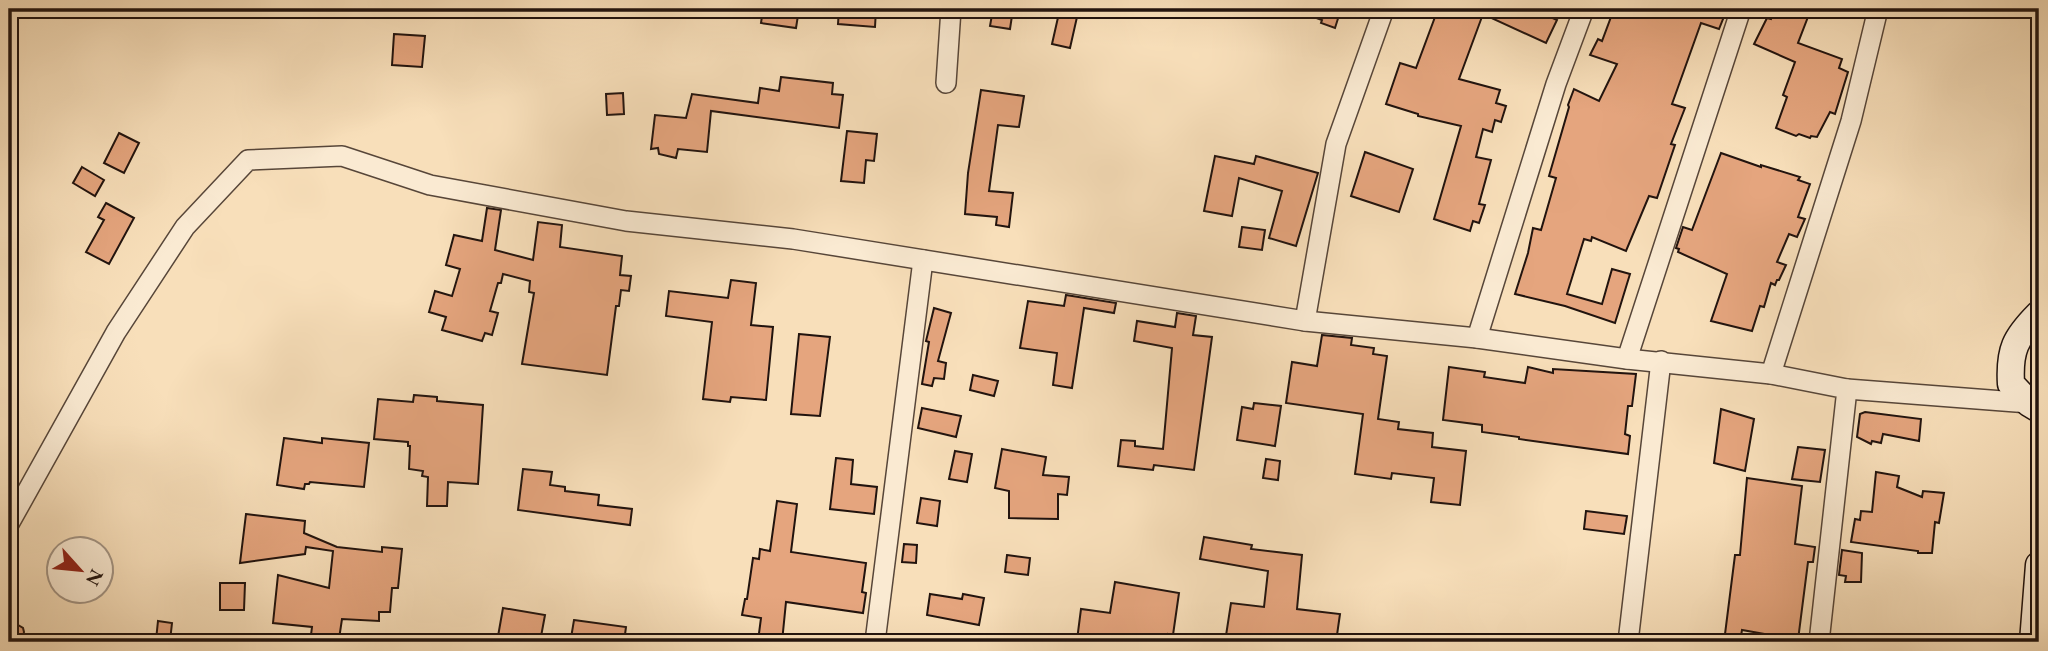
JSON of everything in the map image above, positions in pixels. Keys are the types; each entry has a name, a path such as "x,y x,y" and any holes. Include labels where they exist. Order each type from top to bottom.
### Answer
{"main road":[{"path":"2036,409 2011,384 2010,358 2024,329 2039,314"},
{"path":"2033,642 2039,565"}],"street":[{"path":"946,83 951,9"},
{"path":"1306,321 1336,144 1384,9"},
{"path":"1477,338 1556,84 1584,9"},
{"path":"1626,359 1741,9"},
{"path":"1771,374 1851,121 1878,9"},
{"path":"9,524 116,332 154,274 185,227 248,160 342,156 430,185 613,219 793,239 1306,321 1477,338 1626,359 1771,374 1847,389 2036,409"},
{"path":"875,642 922,260"},
{"path":"1628,642 1661,361"},
{"path":"1819,642 1847,389"}],"building":[{"path":"763,9 799,9 796,28 761,23"},
{"path":"839,9 876,9 875,27 838,24"},
{"path":"993,9 1013,9 1010,29 990,26"},
{"path":"1297,9 1341,9 1335,28"},
{"path":"1438,9 1549,9 1546,15 1557,20 1546,43 1483,14 1459,79 1500,90 1496,103 1506,106 1501,122 1495,120 1492,132 1483,129 1476,157 1491,160 1479,204 1485,205 1479,223 1473,221 1470,231 1434,219 1461,126 1418,116 1386,104 1400,63 1416,68"},
{"path":"1614,9 1727,9 1719,29 1701,23 1672,104 1685,108 1671,144 1675,145 1657,198 1649,196 1626,251 1592,237 1591,241 1584,239 1567,294 1602,304 1612,269 1630,274 1615,323 1565,306 1515,294 1533,228 1541,230 1556,178 1549,176 1574,89 1599,101 1617,64 1590,55 1598,39 1602,41"},
{"path":"1774,9 1811,9 1798,43 1842,59 1839,68 1848,72 1835,114 1830,112 1817,137 1810,138 1799,134 1796,136 1776,128 1787,97 1783,95 1795,62 1754,44 1767,18 1771,19"},
{"path":"1059,13 1077,17 1070,48 1052,44"},
{"path":"394,34 425,36 422,67 392,65"},
{"path":"781,77 833,83 832,94 843,95 839,128 711,111 707,152 678,149 676,158 659,154 658,148 651,149 655,115 686,118 692,94 758,103 760,88 779,91"},
{"path":"981,90 1024,96 1019,127 998,125 989,191 1013,193 1009,227 996,225 997,217 965,214 968,173"},
{"path":"623,93 624,114 607,115 606,94"},
{"path":"847,131 877,134 874,161 866,160 864,183 841,181"},
{"path":"119,133 139,143 124,173 104,163"},
{"path":"1365,152 1413,169 1399,212 1351,196"},
{"path":"1721,153 1800,177 1798,180 1810,184 1798,217 1805,219 1797,237 1789,234 1777,262 1786,265 1775,285 1771,283 1764,307 1760,306 1752,331 1711,321 1727,274 1678,252 1679,249 1676,248 1683,227 1692,230"},
{"path":"1215,156 1254,164 1256,156 1318,173 1296,246 1269,238 1282,191 1239,178 1232,216 1204,211"},
{"path":"82,167 104,180 95,196 73,183"},
{"path":"106,203 134,218 109,264 86,252 104,220 98,217"},
{"path":"487,208 501,210 495,250 533,260 538,222 562,225 560,247 622,256 620,275 631,276 629,291 621,290 619,306 616,306 607,375 522,364 534,293 529,292 530,281 503,274 490,311 498,313 492,335 485,333 482,341 442,330 446,317 429,312 435,291 452,296 460,269 446,265 454,235 482,241"},
{"path":"1242,227 1265,230 1262,250 1239,247"},
{"path":"731,280 756,283 751,325 773,327 766,400 731,397 730,402 703,399 712,322 666,316 669,291 728,298"},
{"path":"1066,295 1116,303 1114,313 1084,308 1072,388 1053,385 1057,353 1020,348 1028,301 1064,306"},
{"path":"934,308 951,313 938,361 946,363 944,379 934,378 932,386 922,384 929,342 926,341"},
{"path":"1177,313 1196,316 1193,335 1212,337 1194,470 1154,465 1153,470 1118,466 1121,440 1135,441 1135,446 1163,449 1172,348 1134,341 1137,321 1175,327"},
{"path":"799,334 830,337 820,416 791,414"},
{"path":"1322,335 1352,338 1351,345 1374,348 1373,354 1387,356 1378,419 1399,422 1398,429 1433,433 1432,447 1466,451 1460,505 1431,502 1434,478 1392,473 1391,479 1355,474 1363,414 1286,403 1292,362 1317,366"},
{"path":"1449,367 1485,372 1484,377 1525,383 1528,367 1553,373 1553,369 1636,374 1625,434 1630,436 1628,454 1519,439 1482,432 1482,425 1443,420"},
{"path":"973,375 998,381 994,396 970,390"},
{"path":"414,395 437,397 437,401 483,405 478,484 448,482 447,506 427,506 428,477 422,476 423,471 409,469 408,442 374,439 378,399 413,402"},
{"path":"1254,403 1281,406 1275,446 1237,440 1242,407 1253,409"},
{"path":"922,408 961,416 956,437 918,428"},
{"path":"1721,409 1754,419 1745,471 1714,463"},
{"path":"1865,412 1921,419 1919,441 1883,434 1881,443 1872,441 1871,444 1857,437 1860,414"},
{"path":"284,438 322,443 322,438 369,443 364,487 310,482 305,484 304,489 277,485"},
{"path":"1798,447 1825,450 1820,482 1792,479"},
{"path":"1002,449 1046,457 1043,475 1069,477 1067,495 1058,494 1058,519 1009,518 1009,491 995,488"},
{"path":"955,451 972,454 967,482 949,479"},
{"path":"836,458 853,460 851,484 877,487 874,514 830,509"},
{"path":"1266,459 1280,461 1278,480 1263,478"},
{"path":"523,469 552,472 550,485 565,487 565,491 599,495 598,505 632,509 630,525 518,510"},
{"path":"1876,472 1899,476 1897,487 1922,497 1923,491 1944,493 1939,523 1935,522 1932,553 1851,542 1855,519 1860,520 1861,511 1872,512"},
{"path":"1747,478 1802,486 1795,544 1815,547 1813,562 1808,562 1798,640 1742,630 1740,642 1724,642 1735,555 1740,555"},
{"path":"921,498 940,501 937,526 917,523"},
{"path":"777,501 797,504 791,552 866,563 862,592 866,593 863,613 786,602 782,642 758,641 761,618 742,615 753,558 759,559 760,549 770,551"},
{"path":"1586,511 1627,516 1624,534 1584,529"},
{"path":"246,514 305,521 304,533 337,547 382,552 382,547 402,549 398,588 392,588 390,612 379,612 379,621 342,619 339,639 311,635 312,627 273,623 278,575 329,588 333,551 306,547 305,554 240,563"},
{"path":"1204,537 1252,545 1251,549 1302,555 1297,609 1340,614 1336,642 1225,642 1231,603 1264,607 1268,571 1200,559"},
{"path":"904,544 917,545 916,563 902,562"},
{"path":"1842,550 1862,553 1861,582 1845,582 1846,576 1839,575"},
{"path":"1007,555 1030,558 1028,575 1005,572"},
{"path":"1115,582 1179,593 1173,635 1168,634 1167,641 1141,637 1141,642 1077,640 1081,609 1110,613"},
{"path":"220,583 245,583 244,610 220,610"},
{"path":"930,594 962,599 963,594 984,598 979,625 927,615"},
{"path":"503,608 545,615 540,642 497,642"},
{"path":"574,620 626,627 624,642 595,642 571,638"},
{"path":"158,621 172,623 170,641 156,640"},
{"path":"18,625 24,632 23,636 15,641 9,632 13,626"}]}
